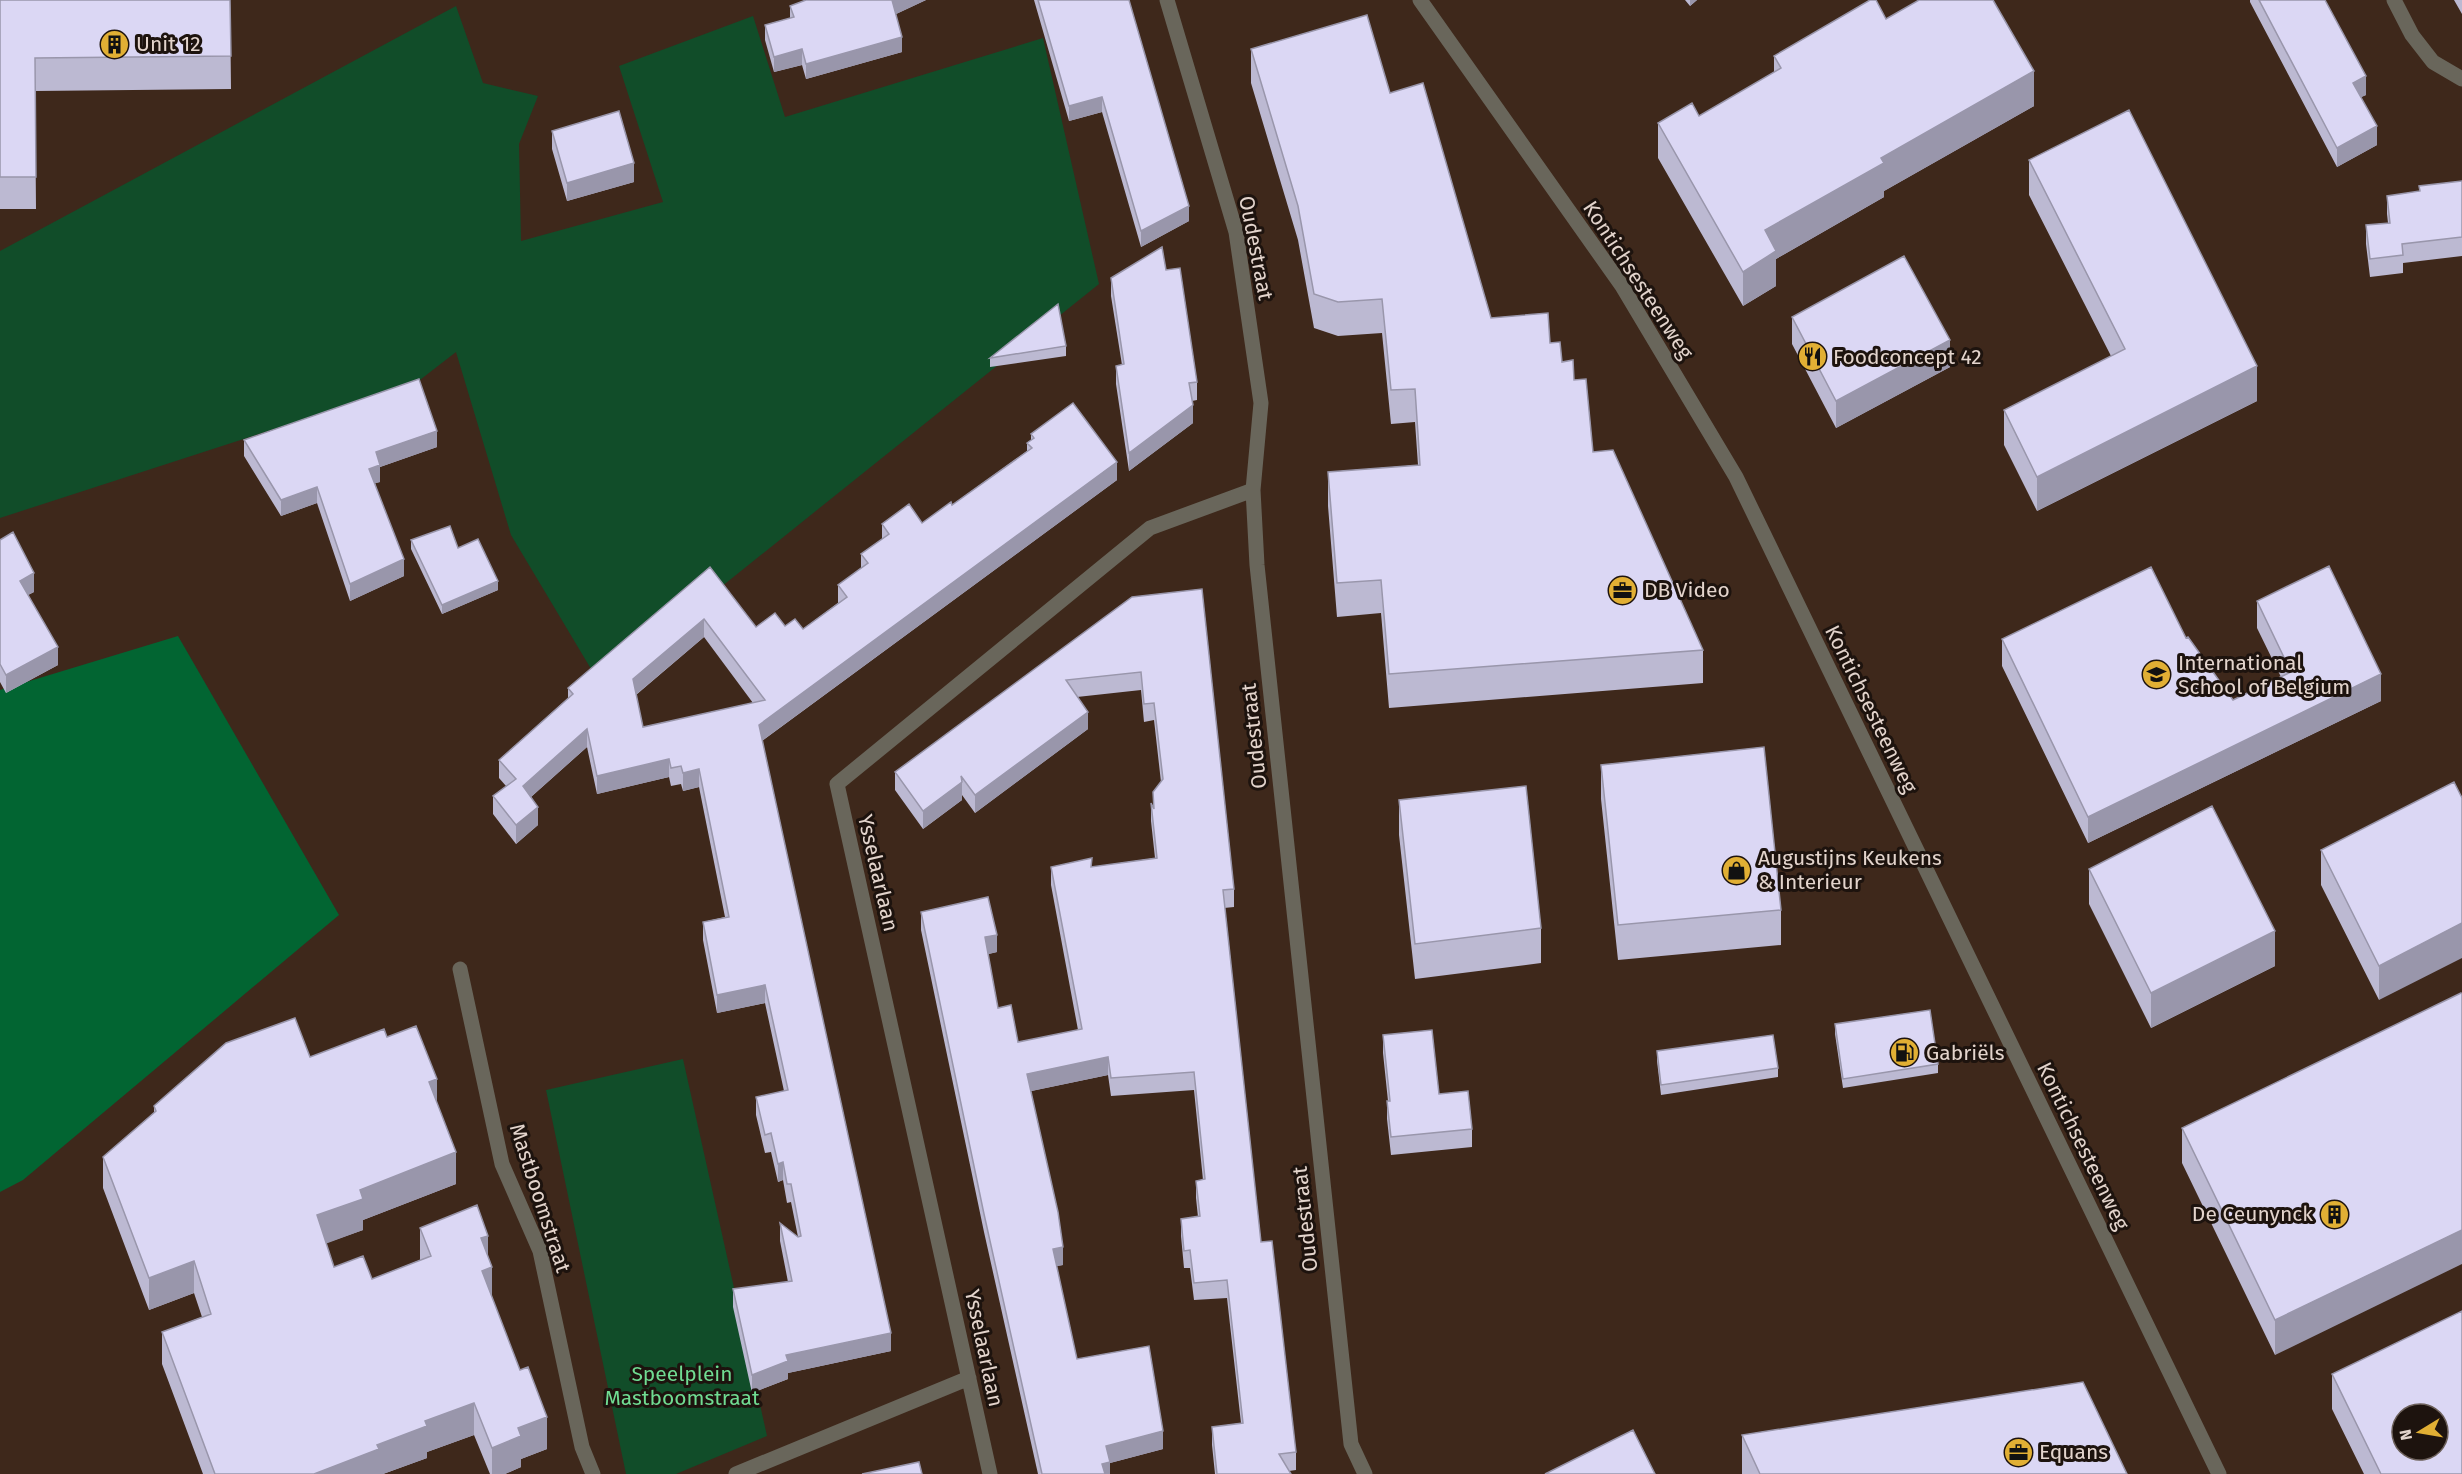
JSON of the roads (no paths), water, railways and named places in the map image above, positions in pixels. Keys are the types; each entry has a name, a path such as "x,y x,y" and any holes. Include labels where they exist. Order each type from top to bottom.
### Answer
{"street":[{"name":"Oudestraat","path":"1167,0 1236,232 1261,403 1252,490 1257,565 1351,1444 1365,1474"},
{"name":"Kontichsesteenweg","path":"1420,0 1622,286 1736,477 2219,1474"},
{"path":"2394,0 2412,35 2433,62 2462,79"},
{"name":"Ysselaarlaan","path":"990,1474 837,784 1150,528 1252,490"},
{"name":"Mastboomstraat","path":"460,969 502,1164 540,1251 582,1447 593,1474"},
{"path":"736,1474 969,1378"}],"place":[{"name":"Unit 12","path":"115,44"},
{"name":"Foodconcept 42","path":"1812,357"},
{"name":"DB Video","path":"1623,590"},
{"name":"International School of Belgium","path":"2157,675"},
{"name":"Augustijns Keukens & Interieur","path":"1737,870"},
{"name":"Gabriëls","path":"1905,1053"},
{"name":"De Ceunynck","path":"2334,1214"},
{"name":"Equans","path":"2018,1452"}],"park label":[{"name":"Speelplein Mastboomstraat","path":"682,1386"}]}
